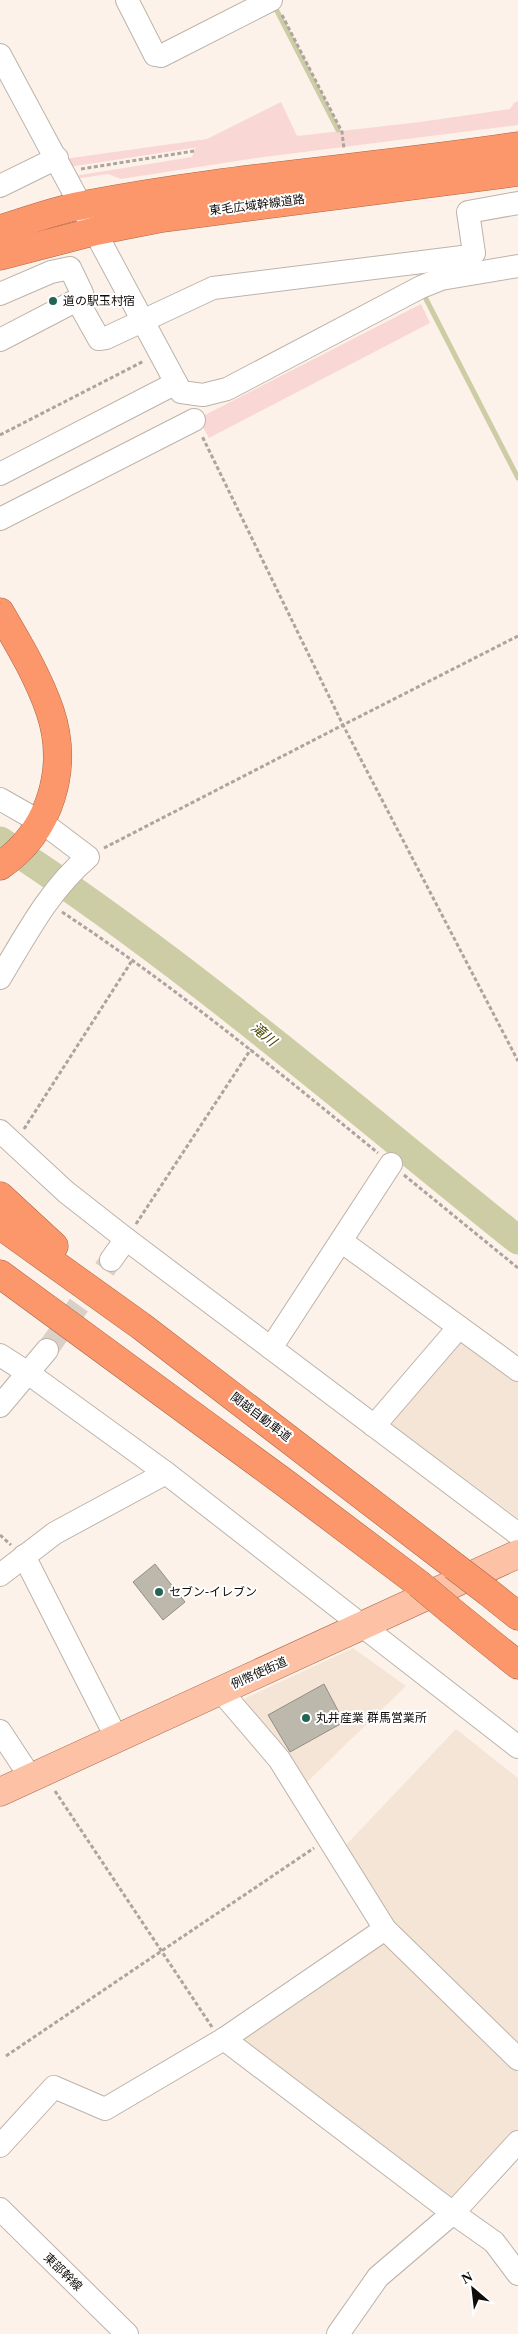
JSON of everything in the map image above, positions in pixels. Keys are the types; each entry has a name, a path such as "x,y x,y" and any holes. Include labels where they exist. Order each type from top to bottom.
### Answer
{"highway":[{"name":"東毛広域幹線道路","path":"0,229 82,205 220,183 426,159 518,146"},
{"name":"東毛広域幹線道路","path":"0,256 96,231 225,208 518,172"},
{"path":"0,612 7,632 40,686 50,711 55,735 55,786 40,823 21,848 0,866"},
{"path":"0,1196 141,1326"},
{"name":"関越自動車道","path":"0,1225 141,1326 518,1616"},
{"path":"0,1274 285,1482 419,1584 518,1665"}],"main road":[{"name":"例幣使街道","path":"0,1792 116,1737 362,1627 518,1554"}],"street":[{"path":"127,0 155,55 161,56 276,7"},
{"path":"0,55 96,231 178,388"},
{"path":"0,186 60,165"},
{"path":"486,272 480,266 474,252 468,212 518,203"},
{"path":"0,474 178,388 203,395 227,389 434,282 449,268 474,252"},
{"path":"406,264 410,293"},
{"path":"77,300 98,339 106,338 212,288 406,264 486,272 518,266"},
{"path":"0,294 51,272 70,268 82,293 77,300 0,340"},
{"path":"0,520 194,420"},
{"path":"0,799 40,823 81,863 49,899 0,978"},
{"path":"7,1138 66,1192 126,1239 518,1534"},
{"path":"271,1348 392,1164"},
{"path":"111,1260 126,1239"},
{"path":"341,1241 518,1370"},
{"path":"374,1426 459,1327"},
{"path":"0,1406 47,1350"},
{"path":"0,1355 28,1372 166,1473 518,1747"},
{"path":"0,1575 55,1533 166,1473"},
{"path":"24,1556 116,1737"},
{"path":"220,1690 279,1759 385,1929 518,2059"},
{"path":"0,1731 37,1775"},
{"path":"0,2146 54,2087 104,2109 224,2039 385,1929"},
{"path":"224,2039 452,2213 494,2242 518,2274"},
{"path":"338,2334 378,2277 452,2213 518,2142"},
{"name":"東部幹線","path":"0,2209 126,2334"}],"path":[{"path":"276,7 342,132 344,152"},
{"path":"60,165 194,151"},
{"path":"0,435 160,353"},
{"path":"194,420 344,725 518,1061"},
{"path":"81,863 518,636"},
{"path":"49,899 133,959 251,1049 518,1268"},
{"path":"7,1138 133,959"},
{"path":"126,1239 251,1049"},
{"path":"37,1775 162,1951 216,2033 224,2039"},
{"path":"6,2056 329,1837"}],"shaded area":[{"path":"518,101 518,125 256,158 121,179 108,174 75,179 74,176 192,157 195,148 199,147 69,167 64,159 207,139 281,102 297,136 420,122 510,109"},
{"path":"421,304 430,323 209,438 200,422 201,417"},
{"path":"456,1338 518,1376 518,1518 387,1421"},
{"path":"353,1648 406,1686 304,1785 244,1702 246,1698"},
{"path":"456,1729 518,1778 518,2050 391,1927 345,1846"},
{"path":"385,1942 518,2071 518,2134 454,2201 242,2041 241,2034"}],"building":[{"name":"セブン-イレブン","path":"155,1564 185,1602 163,1620 133,1582"},
{"name":"丸井産業 群馬営業所","path":"324,1684 344,1722 290,1752 268,1715"}],"waterway":[{"path":"275,7 338,130"},
{"path":"426,299 518,478"},
{"name":"滝川","path":"0,841 134,934 264,1034 518,1240"}],"tunnel":[{"path":"47,1350 111,1260"}],"place":[{"name":"道の駅玉村宿","path":"53,301"},
{"name":"セブン-イレブン","path":"159,1592"},
{"name":"丸井産業 群馬営業所","path":"306,1718"}]}
